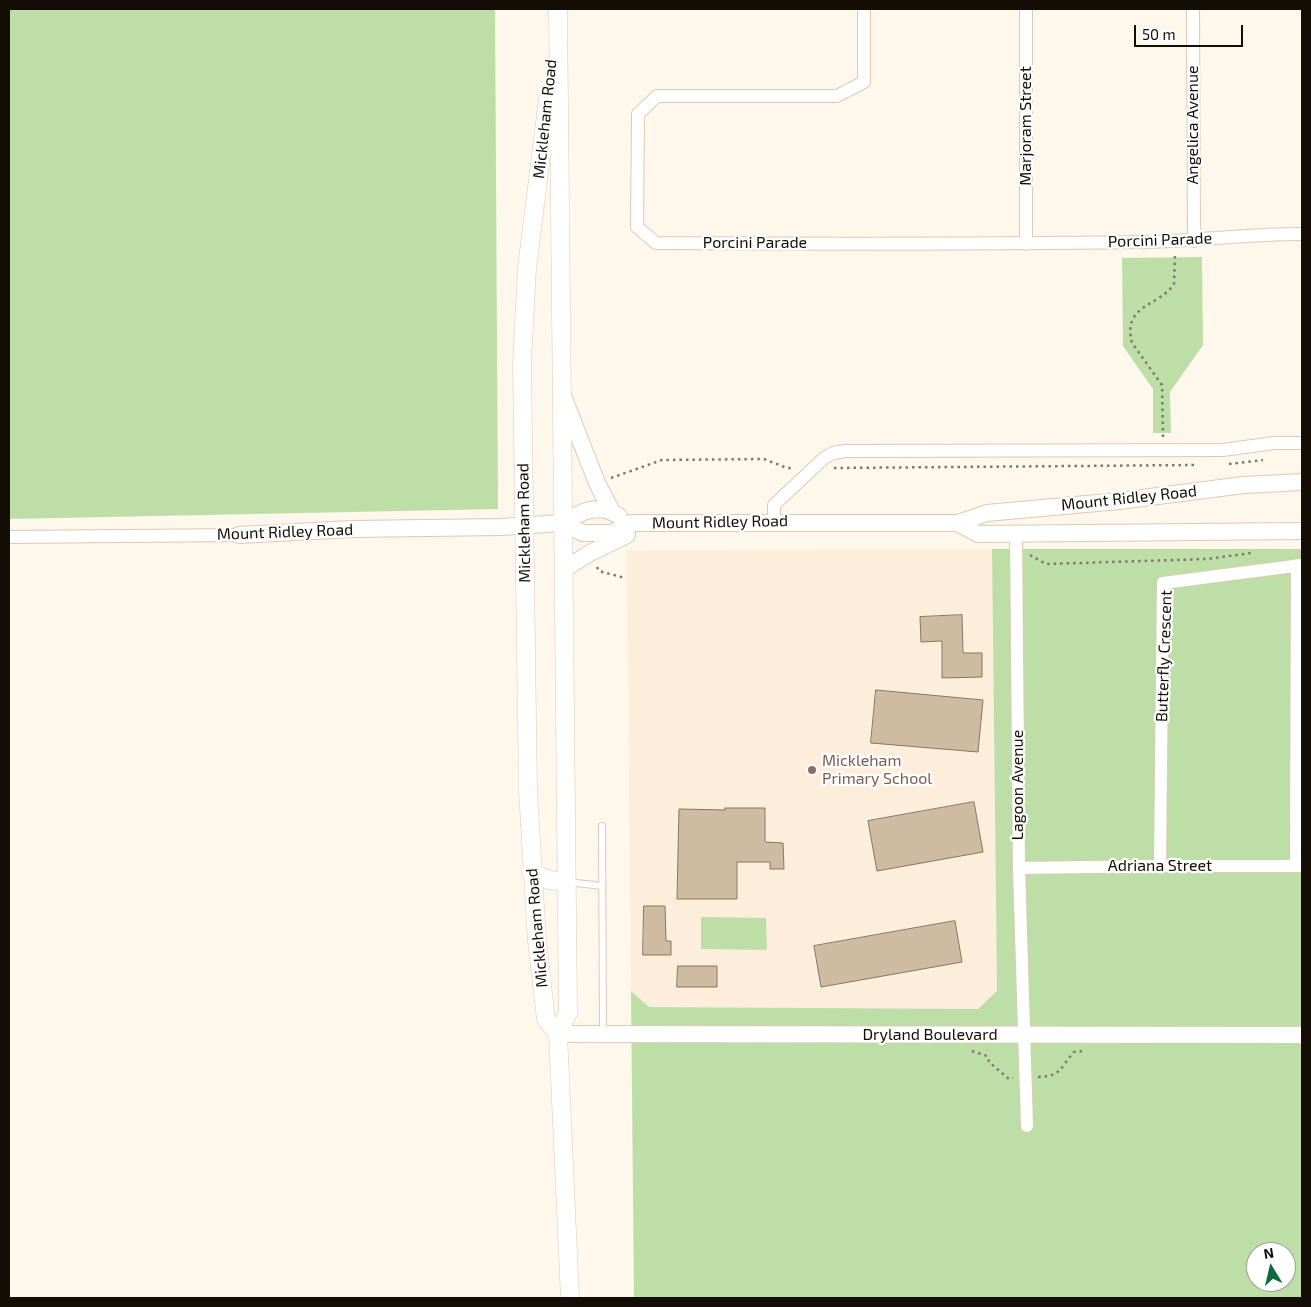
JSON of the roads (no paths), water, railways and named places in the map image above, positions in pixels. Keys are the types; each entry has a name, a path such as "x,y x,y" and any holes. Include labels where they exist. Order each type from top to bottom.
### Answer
{"main road":[{"name":"Mickleham Road","path":"557,9 568,1013 558,1034 570,1298"},
{"name":"Mickleham Road","path":"557,9 546,120 527,268 522,363 528,791 531,872 546,1019 558,1034"},
{"path":"531,872 549,880 566,882"}],"street":[{"name":"Porcini Parade","path":"864,9 864,82 837,96 657,96 638,114 637,227 656,243 1026,244 1194,241 1263,234 1302,234"},
{"name":"Marjoram Street","path":"1026,9 1026,244"},
{"name":"Angelica Avenue","path":"1193,9 1194,241"},
{"path":"560,389 597,483 611,510"},
{"path":"774,521 774,506 828,456 845,451 1224,450 1274,443 1302,443"},
{"name":"Mount Ridley Road","path":"562,523 583,533 612,532 631,523 774,521 958,523 987,513 1119,501 1244,485 1302,482"},
{"name":"Mount Ridley Road","path":"9,537 239,535 352,529 524,526 562,523 584,510 611,510 631,523"},
{"path":"563,570 590,552 652,523"},
{"name":"Mount Ridley Road","path":"958,523 978,534 1016,541 1302,531"},
{"name":"Lagoon Avenue","path":"1016,541 1018,868 1026,1126"},
{"path":"1299,866 1300,565"},
{"name":"Butterfly Crescent","path":"1160,866 1163,584 1300,565"},
{"name":"Adriana Street","path":"1018,868 1299,866"},
{"name":"Dryland Boulevard","path":"558,1034 1302,1035"}],"lane":[{"path":"602,826 603,1033"},
{"path":"566,882 602,886"}],"place":[{"name":"Mickleham Primary School","path":"812,770"}]}
